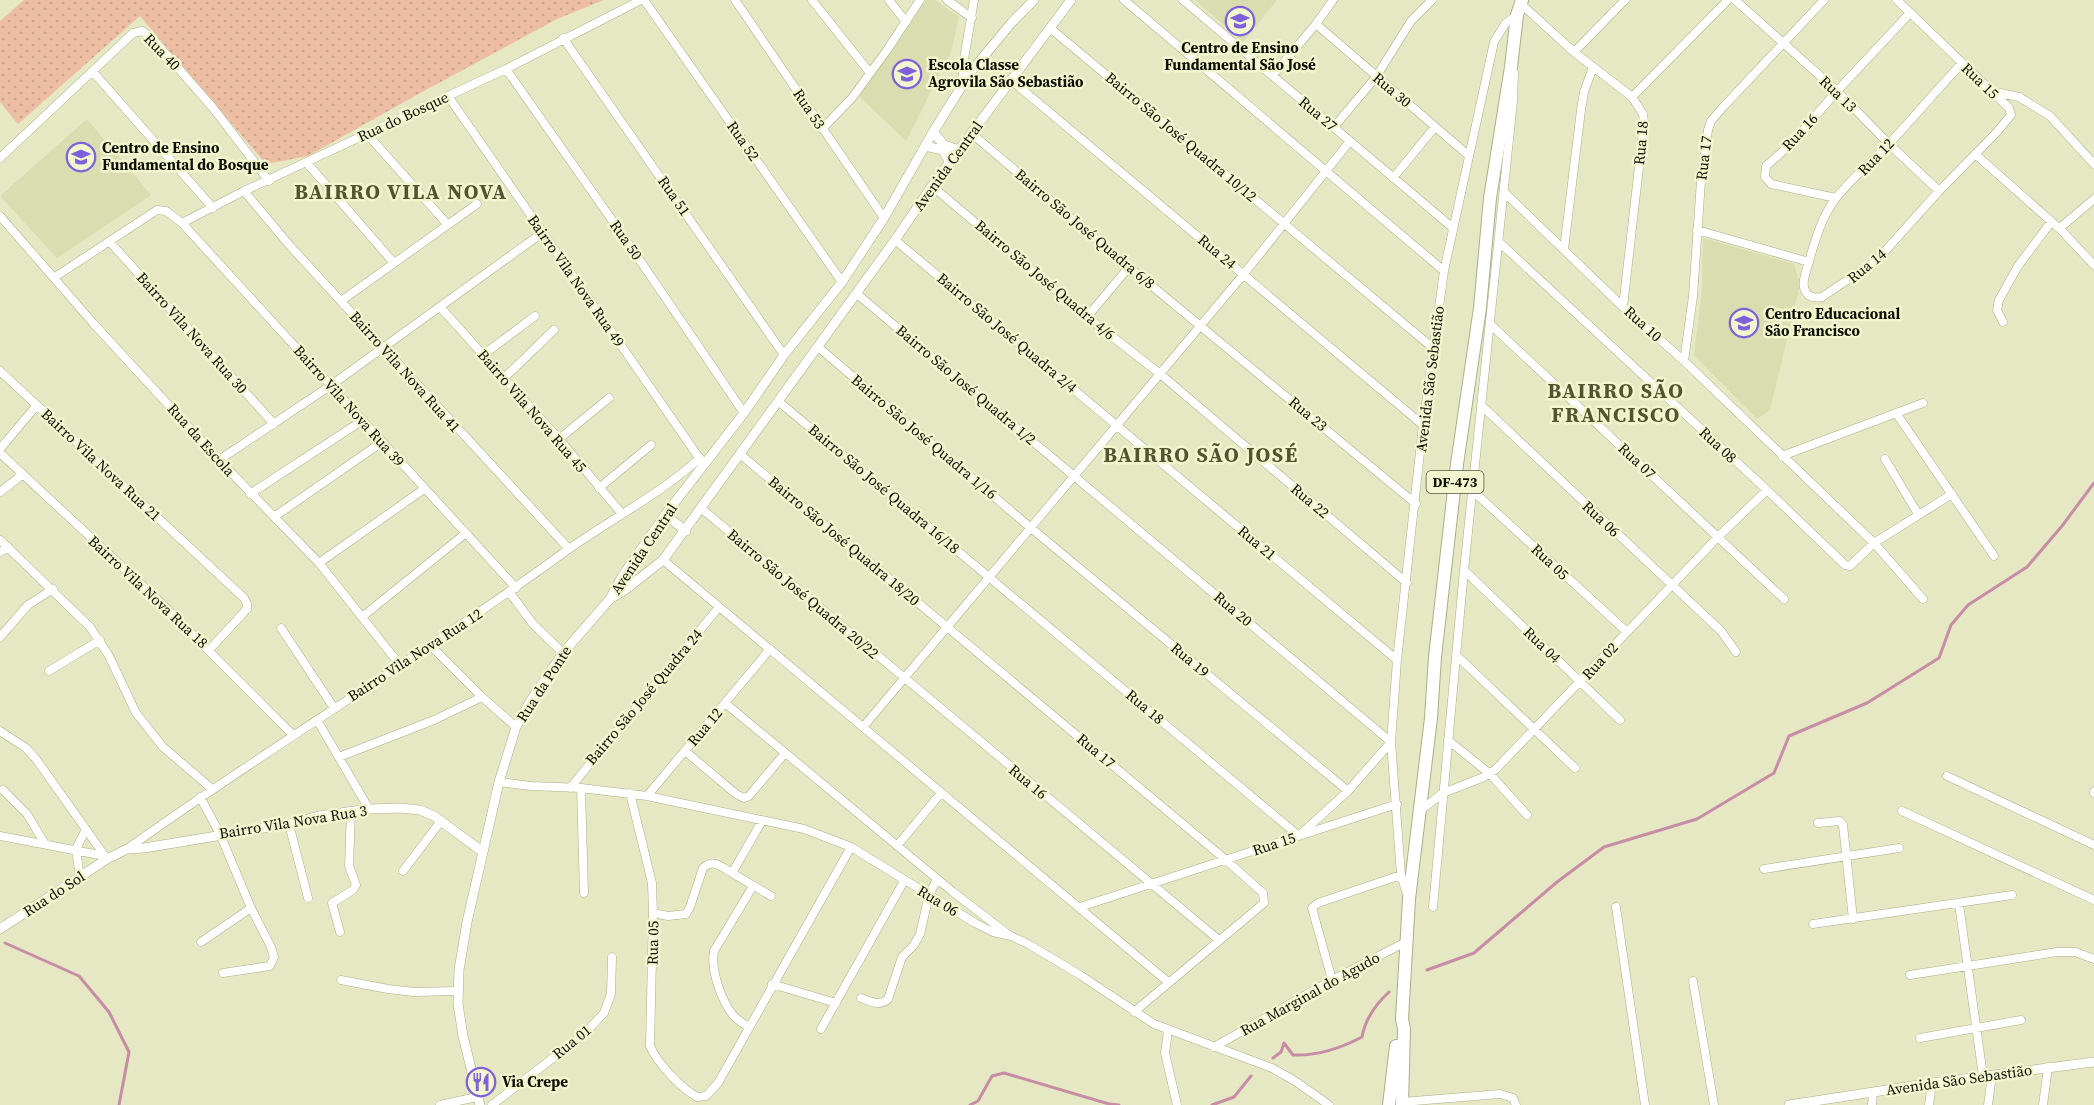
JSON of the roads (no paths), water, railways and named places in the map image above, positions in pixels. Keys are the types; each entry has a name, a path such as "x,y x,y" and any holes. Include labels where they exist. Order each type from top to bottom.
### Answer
{"main road":[{"name":"Avenida São Sebastião","path":"1402,1104 1404,1029 1402,1019 1409,899 1431,718 1435,657 1457,464 1481,298 1490,198 1521,4"},
{"name":"Avenida São Sebastião","path":"1389,1105 1399,1026 1402,1019"}],"street":[{"name":"Rua do Bosque","path":"182,223 244,191 506,69 563,38 643,0"},
{"name":"Rua 52","path":"643,0 842,282"},
{"name":"Rua 53","path":"735,0 884,218"},
{"path":"812,0 870,73"},
{"path":"889,0 906,22"},
{"path":"822,129 852,98 920,0"},
{"path":"946,0 972,18"},
{"path":"963,84 963,65 974,0"},
{"name":"Avenida Central","path":"610,599 619,582 702,462 744,413 784,354 842,282 884,218 970,72 1012,22 1034,0"},
{"name":"Avenida Central","path":"610,599 663,560 686,531 896,240 932,186 1071,0"},
{"path":"1124,0 1444,271"},
{"name":"Rua 27","path":"1183,0 1453,228"},
{"path":"1273,75 1333,0"},
{"path":"1334,127 1376,77 1411,21 1432,0"},
{"path":"1574,52 1625,0"},
{"path":"1632,97 1728,0"},
{"name":"Rua 13","path":"1736,0 1837,92 1939,191"},
{"name":"Rua 17","path":"1684,361 1693,296 1701,182 1709,124 1824,0"},
{"name":"Rua 15","path":"1897,0 2008,108 2011,115 1939,191"},
{"name":"Rua 18","path":"1521,4 1574,52 1632,97 1643,114 1644,123 1623,307"},
{"name":"Avenida São Sebastião","path":"1409,899 1401,875 1391,742 1397,660 1423,425 1444,271 1494,42 1521,4"},
{"name":"Rua 16","path":"1836,198 1777,186 1767,180 1764,173 1767,166 1790,145 1910,13"},
{"name":"Rua 30","path":"1316,24 1468,155"},
{"name":"Bairro São José Quadra 10/12","path":"1050,27 1433,348"},
{"name":"Rua 40","path":"93,72 133,33 140,30 144,32 213,108 269,181"},
{"name":"Rua 51","path":"563,38 784,354"},
{"path":"967,48 970,72"},
{"name":"Rua 12","path":"1809,262 1820,229 1836,198 1889,144 1962,63"},
{"path":"1433,907 1464,570 1515,82 1515,74 1511,67"},
{"path":"1564,249 1581,110 1584,92 1593,67"},
{"name":"Rua 50","path":"506,69 633,249 744,413"},
{"path":"0,158 93,72 213,208"},
{"name":"Rua 24","path":"1011,80 1423,425"},
{"path":"1990,91 2019,97 2050,117 2094,164"},
{"name":"Bairro Vila Nova Rua 49","path":"448,96 702,462"},
{"path":"1393,178 1435,127"},
{"path":"933,132 944,145 959,150"},
{"name":"Bairro São José Quadra 6/8","path":"972,133 1129,267 1200,324"},
{"path":"367,134 448,225"},
{"path":"864,726 1285,224 1350,141"},
{"path":"925,146 943,150 950,163"},
{"path":"1975,154 2061,230 2094,265"},
{"path":"307,162 394,263"},
{"name":"Bairro São José Quadra 4/6","path":"932,186 1159,373"},
{"name":"Bairro Vila Nova Rua 41","path":"244,191 291,247 569,549"},
{"name":"Rua 14","path":"1809,262 1803,288 1809,295 1816,298 1822,297 1877,260 1939,191"},
{"name":"Rua 10","path":"1504,192 1874,543 1923,599"},
{"path":"2061,230 2063,225 2094,199"},
{"path":"341,301 477,204"},
{"path":"55,277 157,210 166,211 182,223"},
{"name":"Rua da Escola","path":"0,216 250,494 319,562 399,665"},
{"path":"2003,322 1997,310 1999,300 2018,266 2051,222"},
{"name":"Bairro Vila Nova Rua 39","path":"182,223 466,533 513,590 533,624 563,653"},
{"path":"1697,230 1809,262"},
{"path":"219,460 441,308 542,233"},
{"name":"Bairro São José Quadra 2/4","path":"896,240 1118,425"},
{"name":"Bairro Vila Nova Rua 30","path":"110,242 274,424"},
{"name":"Rua 08","path":"1499,242 1767,490 1845,566 1850,566 1874,543"},
{"path":"1087,316 1129,267"},
{"name":"Bairro São José Quadra 1/2","path":"857,294 1074,476"},
{"name":"Bairro Vila Nova Rua 45","path":"441,308 559,439 622,514"},
{"path":"483,355 536,316"},
{"name":"Rua 23","path":"1200,324 1416,504"},
{"name":"Rua 07","path":"1490,324 1784,599"},
{"path":"503,379 554,330"},
{"name":"Bairro São José Quadra 1/16","path":"818,347 1031,528"},
{"name":"Bairro Vila Nova Rua 21","path":"0,371 239,592 247,604 244,613 209,650"},
{"name":"Rua 22","path":"1159,373 1407,582"},
{"path":"559,439 609,398"},
{"name":"Bairro São José Quadra 16/18","path":"778,401 990,577"},
{"path":"1782,456 1923,403"},
{"path":"0,451 37,405"},
{"name":"Rua 06","path":"1482,406 1721,631 1736,652"},
{"path":"1896,413 1994,556"},
{"path":"250,494 363,420"},
{"name":"Rua 21","path":"1118,425 1397,660"},
{"path":"274,517 382,442"},
{"path":"599,488 651,445"},
{"name":"Bairro Vila Nova Rua 18","path":"0,451 22,475 209,650 293,735"},
{"name":"Bairro São José Quadra 18/20","path":"741,455 947,627"},
{"path":"1885,459 1918,514"},
{"name":"Bairro Vila Nova Rua 12","path":"127,849 200,797 702,462"},
{"path":"0,492 22,475"},
{"name":"Rua 20","path":"1074,476 1391,742"},
{"path":"319,562 424,489"},
{"name":"Rua 02","path":"1419,812 1443,793 1490,774 1671,585 1767,490"},
{"name":"Rua 05","path":"1473,491 1627,632"},
{"path":"1874,543 1952,494"},
{"name":"Bairro São José Quadra 20/22","path":"702,509 904,679"},
{"path":"665,515 686,531"},
{"name":"Rua 19","path":"1031,528 1348,791"},
{"path":"362,617 466,533"},
{"path":"0,540 90,627 100,640 127,699 148,730 163,747 212,789"},
{"path":"0,552 8,547"},
{"path":"663,560 1168,982"},
{"name":"Rua 04","path":"1464,570 1620,720"},
{"name":"Rua 18","path":"990,577 1299,836"},
{"path":"0,637 28,605 53,590"},
{"name":"Rua da Ponte","path":"479,1101 463,1036 458,1004 459,970 467,922 499,782 516,727 531,700 563,653 610,599"},
{"name":"Bairro São José Quadra 24","path":"570,788 719,607"},
{"name":"Rua 17","path":"947,627 1263,893 1265,900 1251,916 1219,940"},
{"path":"281,628 334,708"},
{"path":"49,671 100,640"},
{"path":"430,645 516,727"},
{"name":"Rua 12","path":"647,796 770,650"},
{"path":"1456,655 1575,768"},
{"name":"Rua 16","path":"904,679 1219,940"},
{"path":"339,757 434,720 482,697"},
{"path":"725,703 897,846 1011,936"},
{"path":"316,720 369,809"},
{"path":"0,731 26,748 36,759 106,857"},
{"path":"1448,740 1490,774 1527,815"},
{"path":"1299,836 1348,791 1391,742"},
{"path":"685,751 736,794 744,798 754,791 785,753"},
{"path":"1947,776 2094,845"},
{"name":"Rua 06","path":"499,782 630,793 813,832 851,847 904,881 993,932 1011,936 1030,945 1080,975 1134,1012 1168,1031 1272,1068 1329,1105"},
{"path":"581,788 584,893"},
{"path":"3,790 27,814 45,844"},
{"name":"Rua 05","path":"630,793 652,883 650,1046 656,1057 681,1084 696,1097 706,1096 718,1083 749,1027"},
{"path":"897,846 941,793"},
{"path":"200,797 220,834 250,908 271,946 273,962 268,967 224,974"},
{"name":"Rua 15","path":"1080,907 1396,804"},
{"name":"Bairro Vila Nova Rua 3","path":"127,849 369,809 420,810 441,821 483,852"},
{"path":"340,932 332,903 353,890 355,882 350,866 351,811"},
{"path":"1902,811 2094,900"},
{"path":"732,873 762,820"},
{"path":"403,871 441,821"},
{"path":"1818,823 1840,821 1843,825 1853,919"},
{"path":"289,824 308,898"},
{"path":"80,878 76,849 86,829"},
{"path":"0,836 76,849 106,857 127,849"},
{"path":"753,886 714,951 712,960 730,1010 735,1018 749,1027 851,847"},
{"path":"1764,870 1899,848"},
{"name":"Rua do Sol","path":"0,929 80,878 106,857"},
{"path":"653,914 668,916 686,914 690,908 700,872 708,863 717,864 771,896"},
{"path":"1332,980 1312,908 1318,903 1401,875"},
{"path":"861,998 879,1004 888,999 902,957 921,934 929,895 938,879"},
{"path":"821,1029 904,881"},
{"path":"1813,924 2012,895"},
{"path":"1959,904 1975,1028 1988,1075 1988,1105"},
{"path":"1616,907 1645,1105"},
{"path":"201,942 250,908"},
{"path":"1134,1012 1219,940"},
{"name":"Rua Marginal do Agudo","path":"1214,1047 1332,980 1406,942"},
{"path":"1910,975 2057,952 2075,952 2094,959"},
{"name":"Rua 01","path":"492,1105 584,1034 604,1013 610,1002 612,957"},
{"path":"341,980 414,992 458,991"},
{"path":"1694,981 1714,1105"},
{"path":"772,984 836,1003"},
{"path":"1920,1038 2021,1020"},
{"path":"1168,1031 1165,1053 1177,1105"},
{"name":"Avenida São Sebastião","path":"1789,1105 1988,1075 2094,1062"},
{"path":"2043,1105 2048,1067"},
{"path":"1929,1105 1932,1083"},
{"path":"1872,1105 1873,1092"},
{"path":"1402,1104 1500,1094 1509,1095 1516,1105"},
{"path":"440,1105 479,1101"}],"waterway":[{"path":"1427,970 1474,953 1557,882 1604,847 1697,819 1774,773 1789,736 1867,703 1939,658 1951,625 1968,605 2027,567 2094,483"},
{"path":"5,943 79,976 109,1012 129,1052 119,1105"},
{"path":"1273,1058 1281,1052 1284,1043 1293,1055 1302,1055 1346,1045 1362,1037 1372,1013 1389,992"},
{"path":"970,1105 978,1101 992,1076 1004,1073 1119,1105"},
{"path":"1212,1105 1234,1097 1251,1076"}],"place":[{"name":"Centro de Ensino Fundamental São José","path":"1240,21"},
{"name":"Escola Classe Agrovila São Sebastião","path":"907,74"},
{"name":"Centro de Ensino Fundamental do Bosque","path":"81,157"},
{"name":"Centro Educacional São Francisco","path":"1744,323"},
{"name":"Via Crepe","path":"481,1082"}],"district":[{"name":"BAIRRO VILA NOVA","path":"401,192"},
{"name":"BAIRRO SÃO FRANCISCO","path":"1616,403"},
{"name":"BAIRRO SÃO JOSÉ","path":"1201,455"}]}
